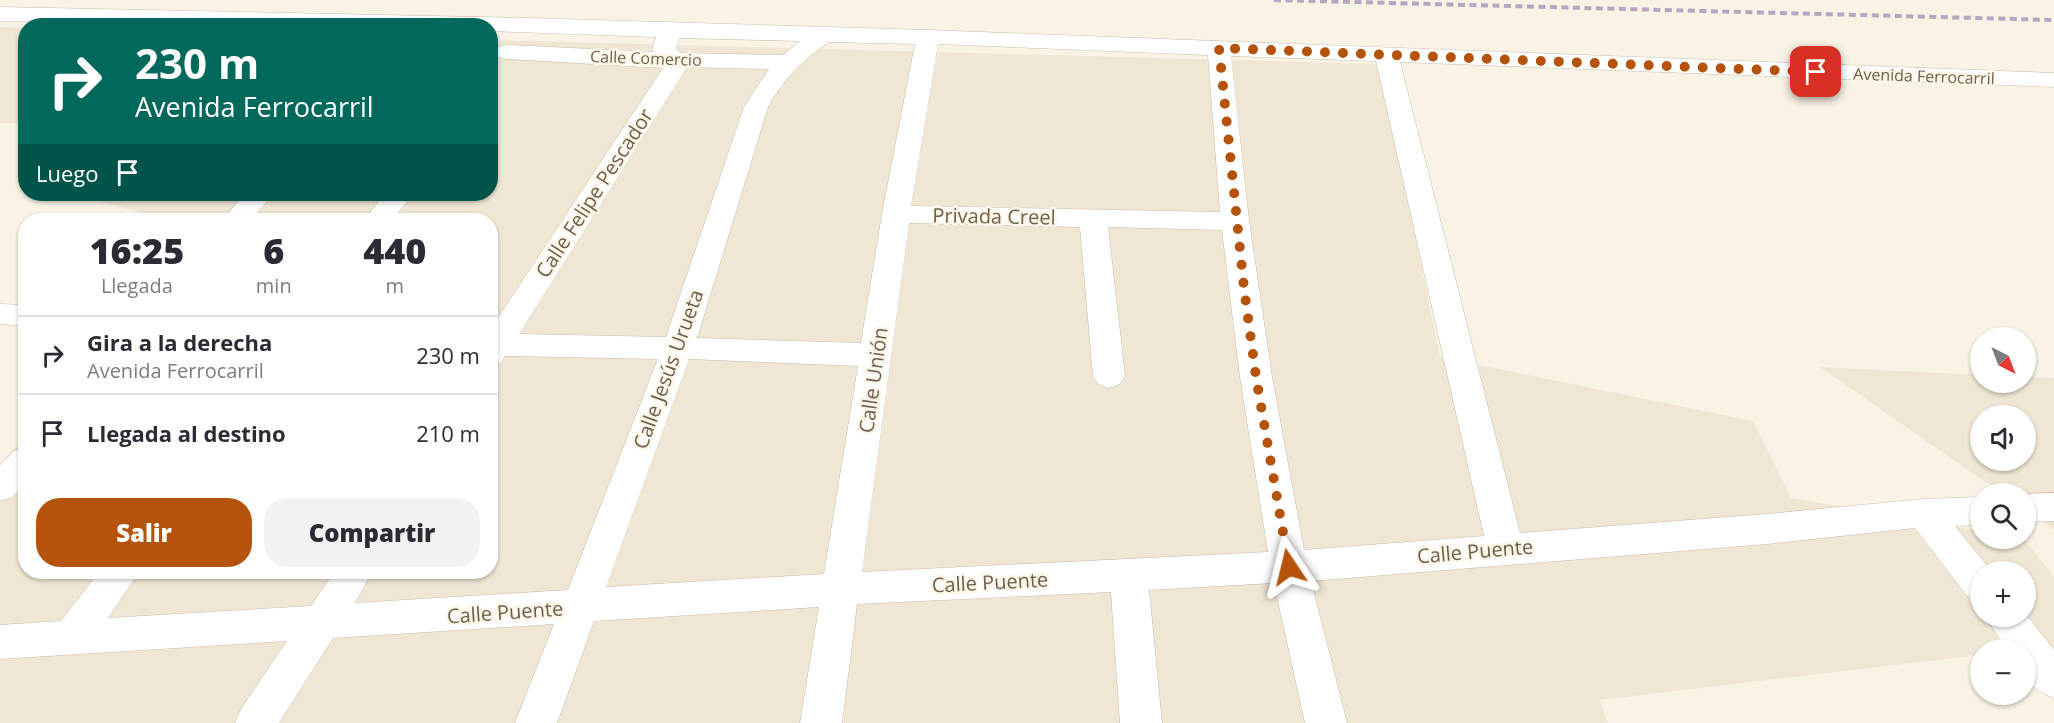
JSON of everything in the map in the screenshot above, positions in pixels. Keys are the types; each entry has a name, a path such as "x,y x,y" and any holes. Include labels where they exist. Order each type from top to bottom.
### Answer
{"street":[{"path":"0,14 119,18"},
{"path":"498,25 528,25"},
{"path":"498,62 528,25"},
{"name":"Avenida Ferrocarril","path":"528,25 928,37 2054,80"},
{"path":"670,31 664,49 674,60"},
{"name":"Calle Jesús Urueta","path":"536,723 678,348 756,107 774,76 787,62 825,34"},
{"name":"Calle Unión","path":"821,723 896,214 928,37"},
{"path":"1219,48 1235,221 1256,377 1289,567 1326,723"},
{"name":"Calle Comercio","path":"506,52 674,60 787,62"},
{"path":"1386,54 1505,548"},
{"name":"Calle Felipe Pescador","path":"498,340 675,68 674,60"},
{"path":"242,213 253,201"},
{"path":"384,213 393,201"},
{"name":"Privada Creel","path":"896,214 1235,221"},
{"path":"1093,218 1109,376"},
{"path":"0,314 18,315"},
{"path":"498,348 678,348 877,355"},
{"path":"0,487 18,468"},
{"path":"2036,508 2054,507"},
{"name":"Calle Puente","path":"0,642 841,589 1289,567 1505,548 1767,529 1924,513 1970,511"},
{"path":"1924,513 1970,572"},
{"path":"1129,576 1141,723"},
{"path":"72,637 115,579"},
{"path":"256,723 349,579"},
{"path":"2013,627 2054,680"}],"shaded area":[{"path":"0,27 18,28 18,123 0,123"},
{"path":"498,40 1380,64 1440,357 1753,421 1791,498 1970,529 1970,549 2032,549 2054,577 2054,646 2036,648 2036,639 1970,639 1970,656 1599,700 1608,723 0,723 0,464 18,444 18,579 498,579 498,213 142,213 99,201 498,201"},
{"path":"1820,367 1970,374 1970,393 2036,393 2036,377 2054,378 2054,530 2036,518 2036,483 1987,483"}],"railway":[{"path":"1274,0 2054,20"}],"route":[{"path":"1289,567 1256,377 1235,221 1219,48 1816,72"}]}
